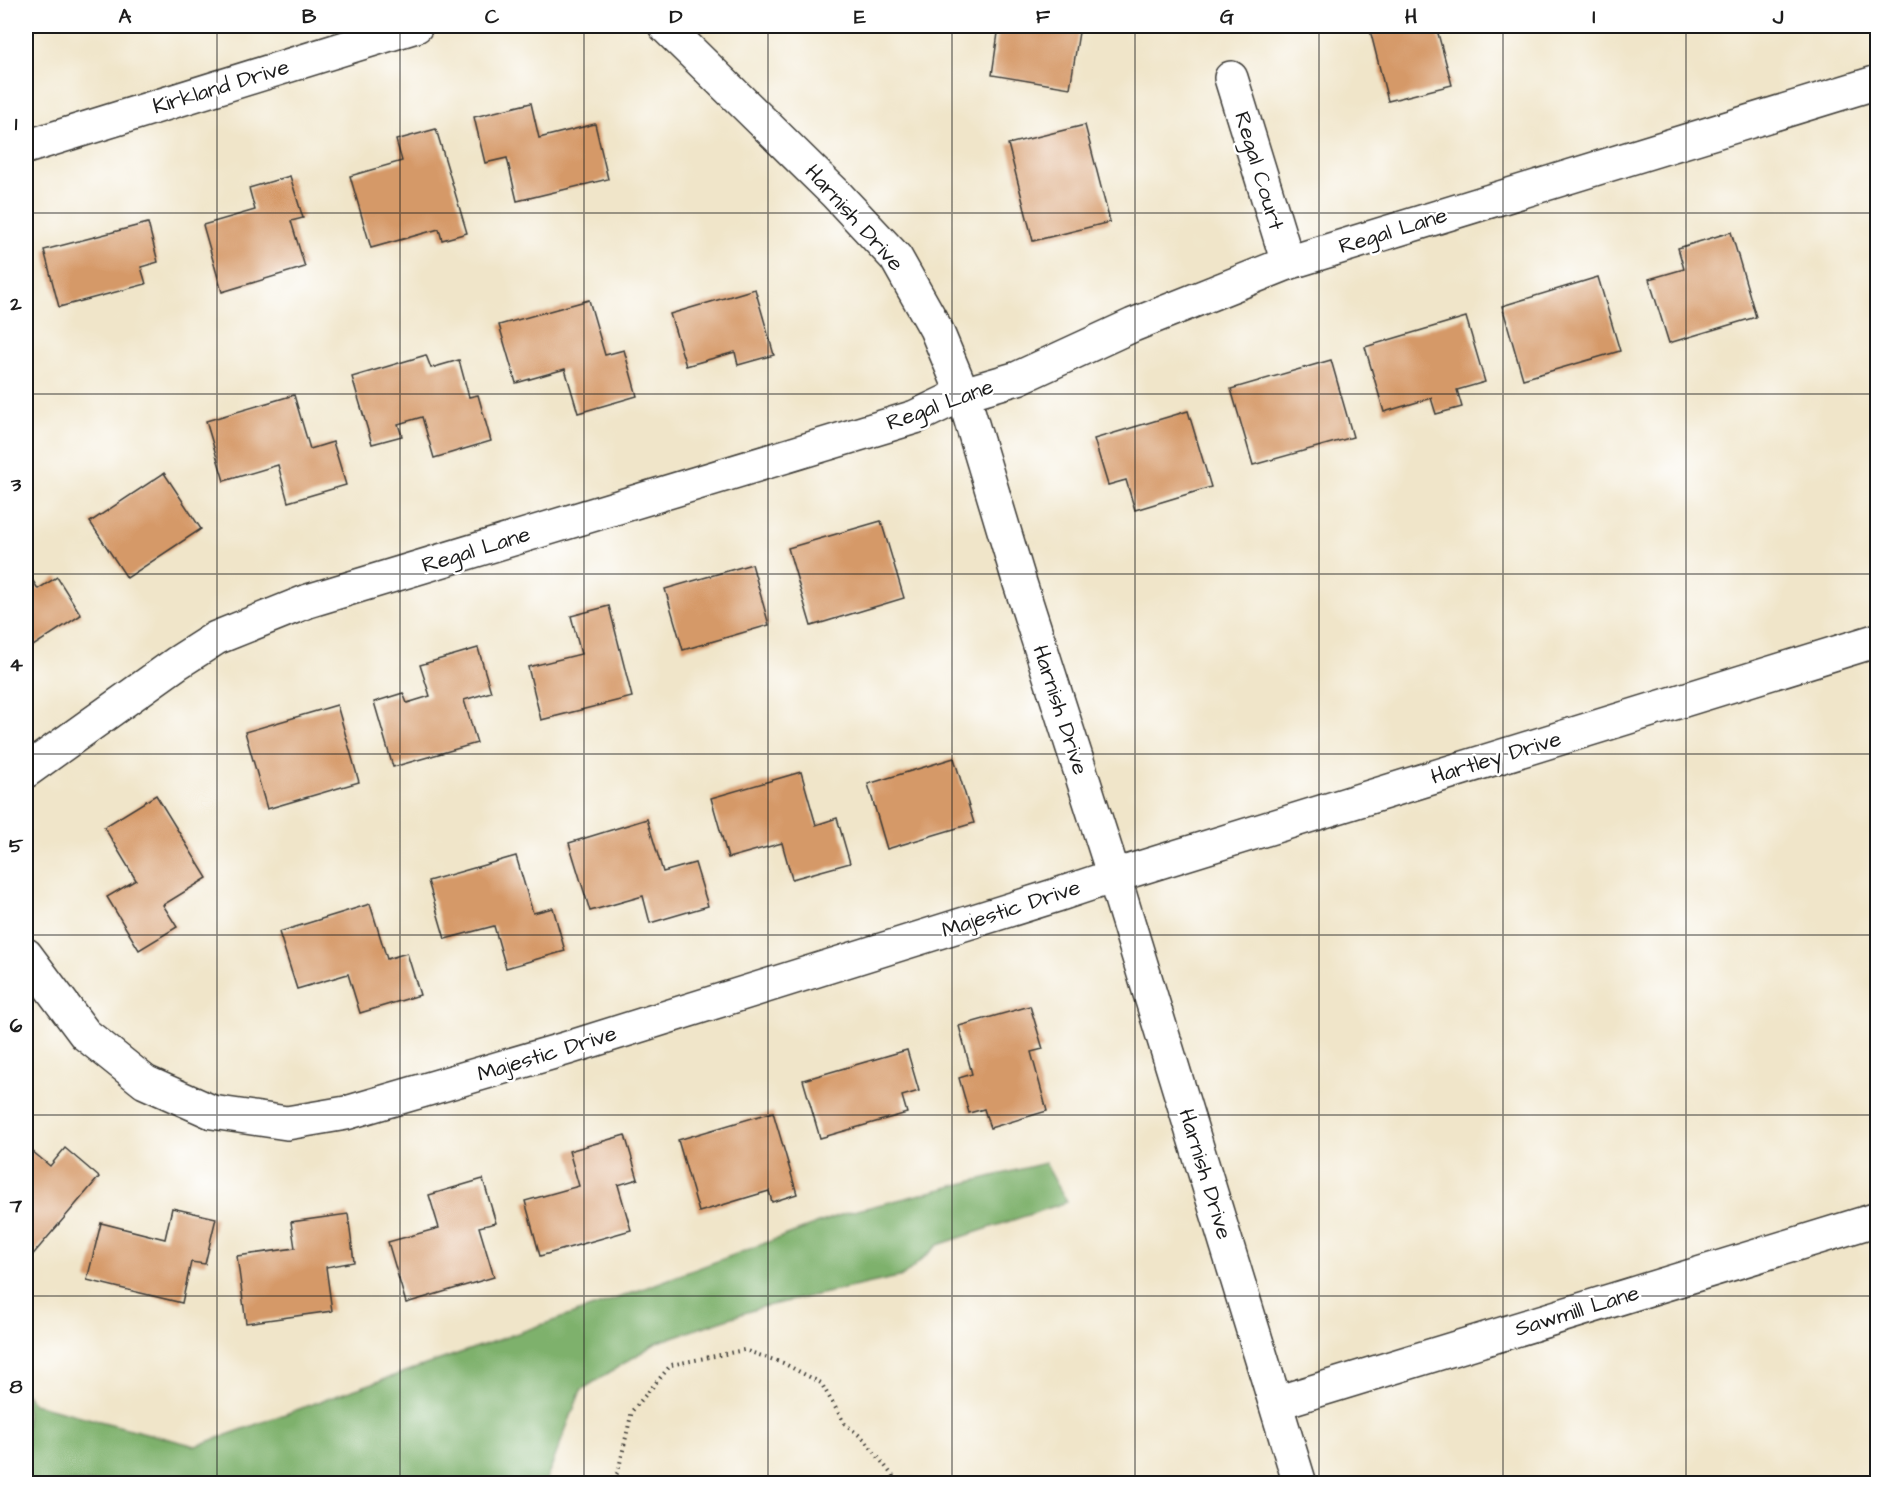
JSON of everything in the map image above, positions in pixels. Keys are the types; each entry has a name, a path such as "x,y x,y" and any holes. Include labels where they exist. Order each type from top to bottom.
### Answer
{"street":[{"name":"Kirkland Drive","path":"26,147 416,26"},
{"name":"Harnish Drive","path":"665,26 835,193 897,258 936,329 963,394 1018,577 1114,876 1300,1484"},
{"name":"Regal Court","path":"1231,78 1288,263"},
{"name":"Regal Lane","path":"26,771 177,663 216,638 308,601 915,417 963,394 1018,378 1133,325 1288,263 1878,82"},
{"name":"Hartley Drive","path":"1114,876 1878,640"},
{"name":"Majestic Drive","path":"26,955 85,1034 145,1082 212,1112 287,1123 346,1113 546,1054 1057,896 1114,876"},
{"name":"Sawmill Lane","path":"1276,1403 1878,1219"}],"path":[{"path":"610,1484 618,1472 632,1412 671,1365 744,1350 783,1363 821,1383 845,1424 866,1440 899,1484"},
{"path":"1234,1484 1250,1479"}],"green space":[{"path":"1045,1163 1067,1202 938,1245 903,1276 762,1307 658,1342 581,1390 545,1483 26,1483 26,1394 34,1404 196,1446 602,1304 846,1213"}],"building":[{"path":"26,26 46,26 26,32"},
{"path":"999,26 1080,26 1070,88 992,75"},
{"path":"1369,26 1436,26 1452,85 1388,101"},
{"path":"531,103 539,138 595,124 608,179 517,201 507,158 485,163 474,117"},
{"path":"1085,125 1110,222 1033,241 1008,144"},
{"path":"436,129 467,233 442,240 439,229 371,248 350,176 402,161 396,140"},
{"path":"290,176 303,218 291,221 305,267 222,292 203,225 255,210 249,188"},
{"path":"148,223 158,262 141,267 146,284 59,307 44,250"},
{"path":"1731,232 1756,317 1669,343 1649,279 1684,269 1678,248"},
{"path":"1598,277 1620,351 1523,379 1502,306"},
{"path":"755,289 774,355 738,365 735,352 686,366 670,314"},
{"path":"589,300 605,355 624,350 637,396 578,413 565,369 516,383 499,325"},
{"path":"1466,317 1485,382 1457,390 1462,407 1436,414 1431,398 1384,412 1365,347"},
{"path":"426,355 431,368 459,360 469,397 478,395 491,441 434,458 422,417 398,424 402,436 372,444 352,377"},
{"path":"1331,360 1353,437 1253,465 1231,389"},
{"path":"294,395 310,449 333,442 346,485 288,502 278,465 224,481 206,421"},
{"path":"1188,411 1211,487 1135,510 1126,480 1108,485 1094,439"},
{"path":"164,473 201,529 127,578 90,522"},
{"path":"881,521 904,598 811,626 788,548"},
{"path":"752,564 769,625 683,650 665,589"},
{"path":"26,570 38,589 57,577 81,615 30,648 26,641"},
{"path":"609,606 632,697 541,720 528,667 581,654 571,616"},
{"path":"478,648 491,692 464,700 477,743 393,767 374,702 403,693 407,703 430,696 420,665"},
{"path":"337,705 359,782 267,809 245,732"},
{"path":"954,758 974,823 887,849 868,784"},
{"path":"801,772 816,825 837,818 850,863 792,879 782,843 728,858 711,798"},
{"path":"156,795 207,878 163,905 177,927 139,950 107,897 136,880 104,827"},
{"path":"647,819 663,872 695,863 708,906 650,923 643,896 590,911 569,843"},
{"path":"516,856 533,913 553,908 565,951 506,968 494,926 445,939 428,881"},
{"path":"370,904 387,959 407,953 420,995 360,1013 348,974 297,989 279,932"},
{"path":"1030,1006 1043,1049 1031,1052 1047,1111 990,1128 984,1109 969,1113 959,1078 972,1074 959,1026"},
{"path":"907,1050 919,1091 902,1096 907,1113 820,1138 803,1080"},
{"path":"773,1112 797,1194 772,1202 769,1191 699,1212 678,1140"},
{"path":"625,1135 638,1179 618,1185 631,1230 540,1256 525,1201 579,1186 569,1151"},
{"path":"26,1146 50,1166 65,1148 99,1177 30,1258 26,1254"},
{"path":"483,1179 496,1223 479,1227 494,1277 406,1303 388,1242 439,1228 429,1195"},
{"path":"172,1208 216,1218 205,1264 191,1262 182,1303 87,1280 101,1223 165,1239"},
{"path":"348,1214 354,1262 326,1267 332,1311 246,1323 237,1256 295,1248 291,1222"}]}
